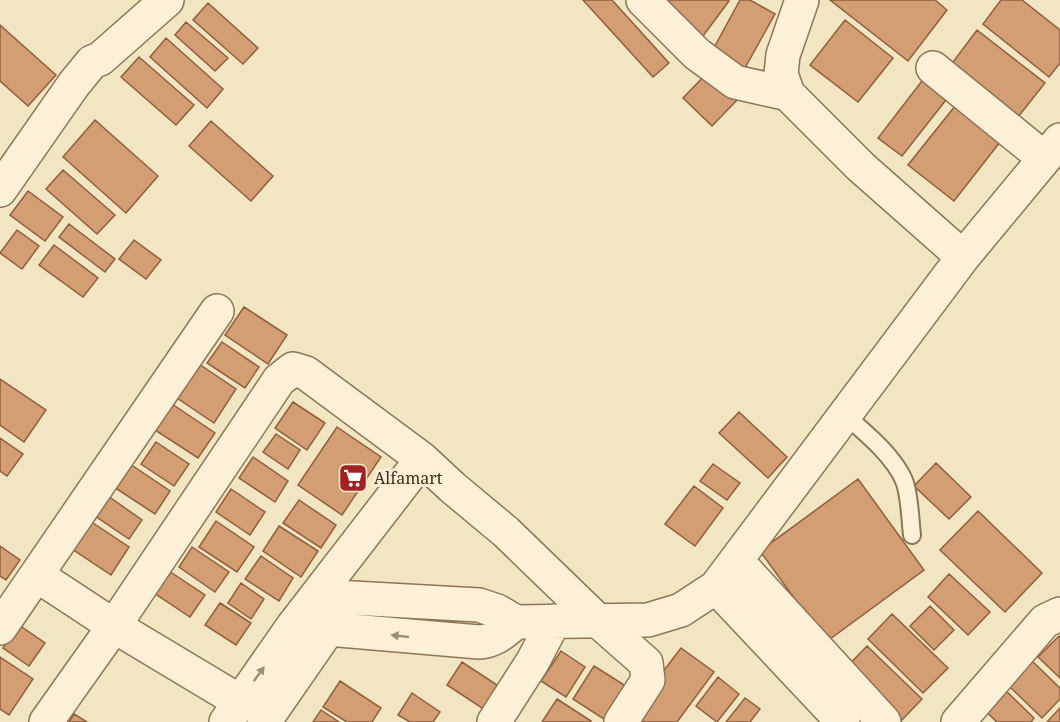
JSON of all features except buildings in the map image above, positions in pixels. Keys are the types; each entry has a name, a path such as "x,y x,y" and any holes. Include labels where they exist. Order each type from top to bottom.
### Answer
{"street":[{"path":"0,190 83,73 167,0"},
{"path":"643,0 697,54 735,82 788,94"},
{"path":"802,0 783,55 781,74 788,94 861,167 963,257"},
{"path":"317,596 488,607 516,622 648,620 681,610 716,587 963,257 1052,149 933,68"},
{"path":"0,628 38,576 218,310"},
{"path":"46,722 114,626 279,380 293,369 306,373 422,459 515,540 596,619 646,663 648,680 621,722"},
{"path":"38,576 114,626 232,712 293,626 422,459"},
{"path":"736,560 884,722"},
{"path":"716,587 843,722"},
{"path":"264,722 327,629 352,598"},
{"path":"438,640 441,603"},
{"path":"958,722 1045,621 1060,614"},
{"path":"494,722 533,662 554,621"},
{"path":"293,626 438,640 488,642 497,638 516,622"}],"lane":[{"path":"846,416 869,435 891,461 904,482 912,535"}],"place":[{"name":"Alfamart","path":"353,478"}]}
